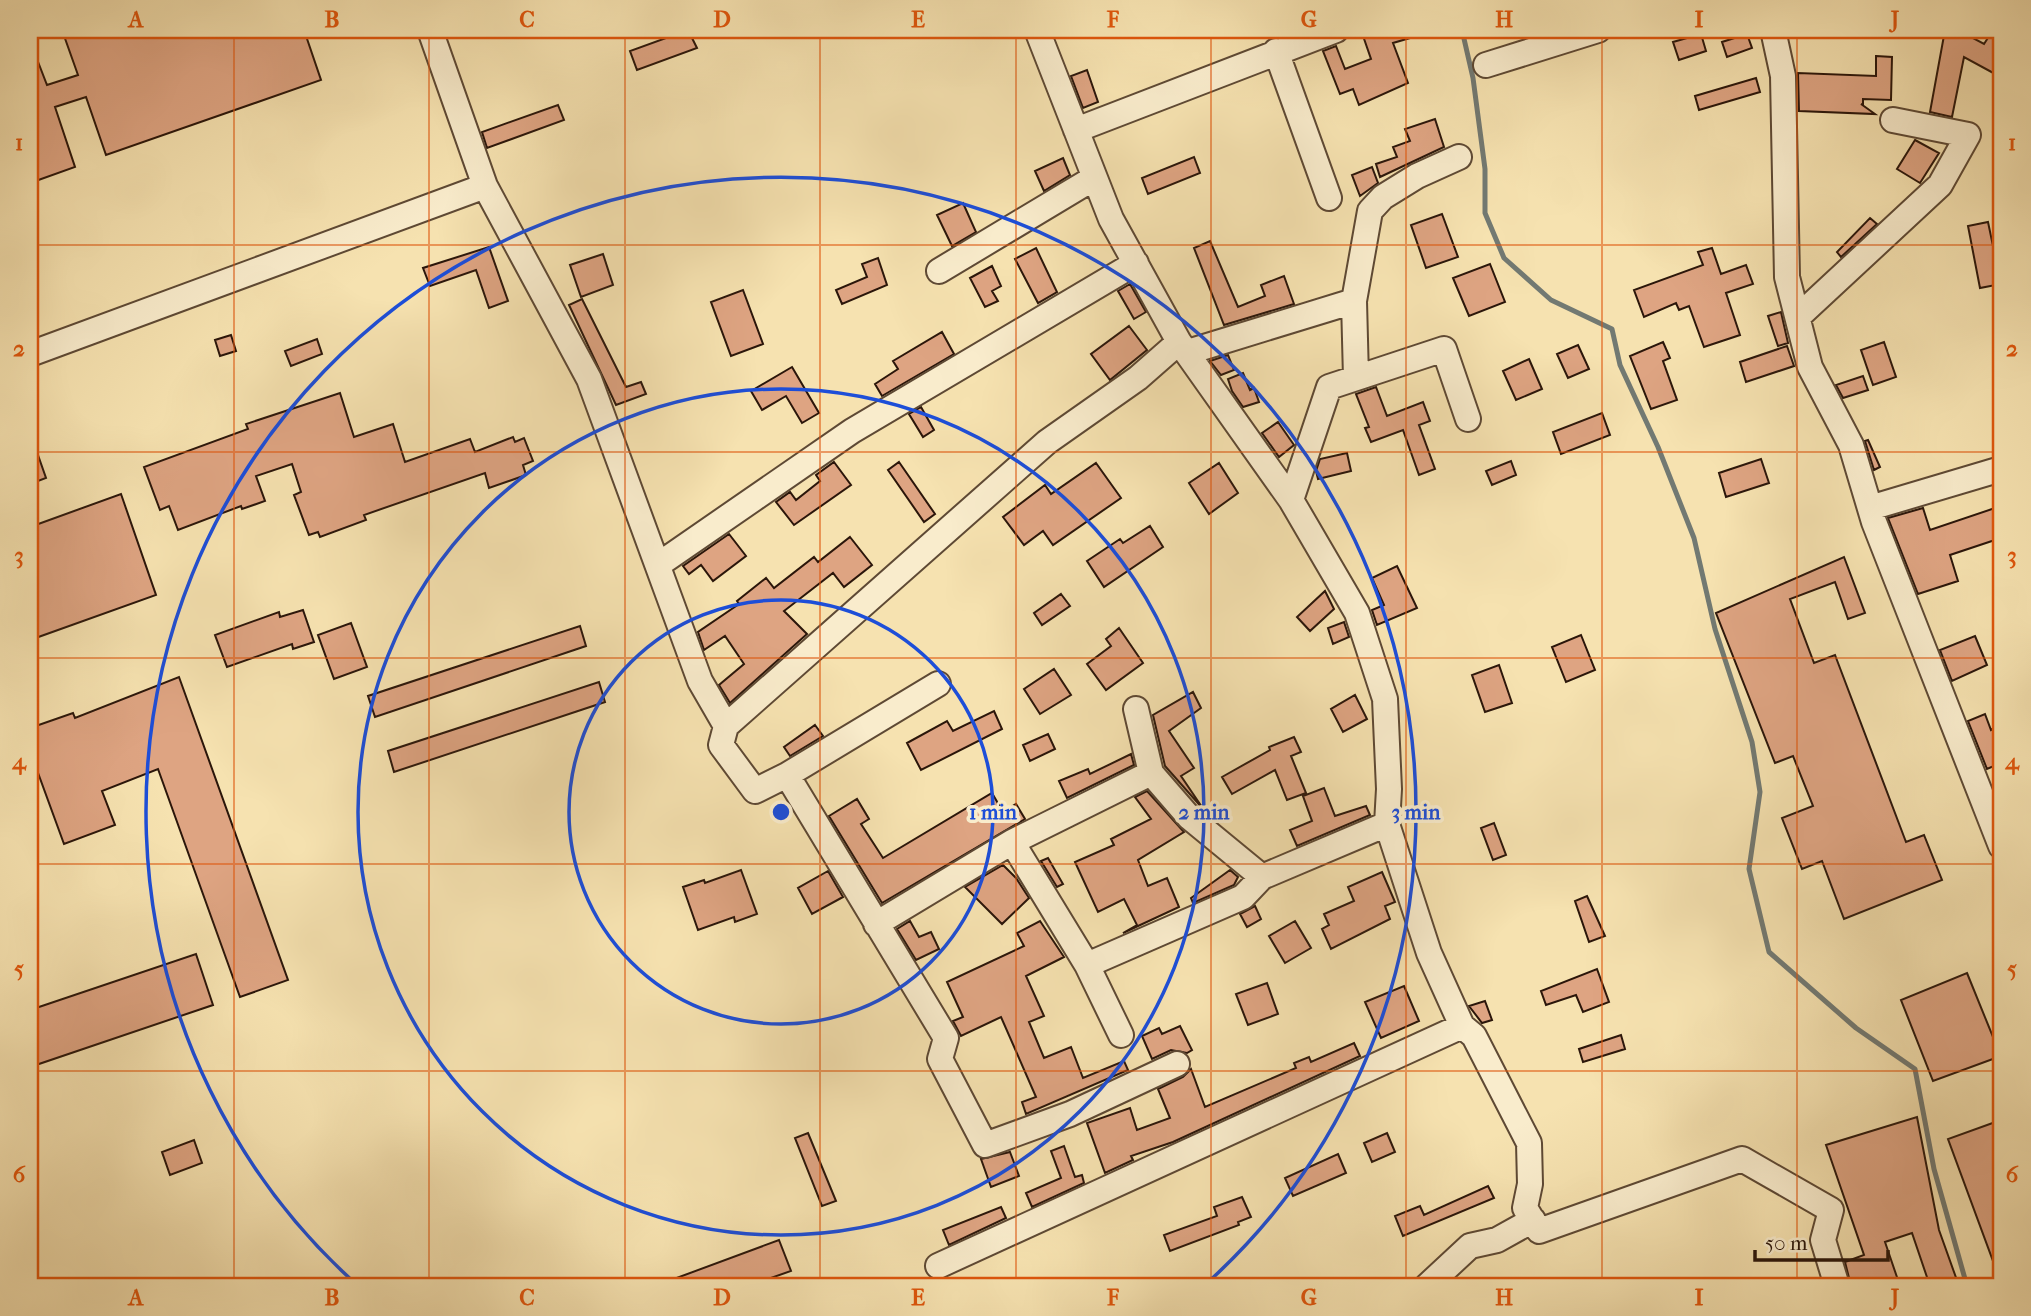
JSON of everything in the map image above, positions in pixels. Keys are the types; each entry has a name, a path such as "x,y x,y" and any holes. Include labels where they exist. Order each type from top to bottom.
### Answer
{"street":[{"path":"430,30 485,186 589,379 700,681 726,726"},
{"path":"1037,30 1111,219 1183,347 1291,500 1357,613 1385,699 1389,789 1387,824 1429,953 1462,1026 1474,1036 1529,1143 1530,1184 1525,1208 1539,1231 1742,1160 1831,1210 1823,1240 1836,1286"},
{"path":"1076,131 1276,51 1336,30"},
{"path":"1486,65 1598,30"},
{"path":"1773,30 1783,76 1787,276 1810,367 1852,445 1870,508 2001,846"},
{"path":"1276,51 1329,198"},
{"path":"1799,316 1940,185 1968,135 1893,120"},
{"path":"1356,378 1354,300 1370,211 1383,197 1417,176 1459,157"},
{"path":"939,271 1094,178"},
{"path":"30,354 485,186"},
{"path":"657,565 852,430 1136,263"},
{"path":"938,684 787,775 755,791 721,745 726,726 1047,442 1138,378 1183,347 1354,300"},
{"path":"1291,500 1329,387 1444,349 1468,419"},
{"path":"1870,508 2001,469"},
{"path":"1136,709 1151,773 1189,817 1262,877"},
{"path":"876,924 1012,842 1151,773"},
{"path":"787,775 946,1038 940,1059 985,1145 1070,1114 1177,1064"},
{"path":"1087,965 1244,897 1262,877 1387,824"},
{"path":"1012,842 1087,965 1121,1035"},
{"path":"939,1266 1462,1026"},
{"path":"1427,1286 1470,1246 1497,1240 1533,1220"}],"building":[{"path":"62,30 304,30 321,80 106,155 86,97 55,107 75,167 30,183 30,41 47,85 78,75"},
{"path":"688,30 697,48 637,70 630,51"},
{"path":"1361,30 1426,30 1427,33 1393,43 1408,83 1359,105 1353,89 1340,94 1323,51 1336,46 1345,69 1371,59"},
{"path":"1945,30 1958,30 1984,44 1993,30 2001,30 2001,66 1997,75 1964,57 1952,117 1930,112"},
{"path":"1701,34 1706,51 1679,60 1673,42"},
{"path":"1747,34 1752,48 1727,57 1722,42"},
{"path":"1876,56 1892,57 1891,100 1863,99 1863,105 1861,104 1875,114 1799,111 1798,73 1876,76"},
{"path":"1087,70 1098,102 1083,108 1071,76"},
{"path":"1756,78 1760,92 1699,110 1695,96"},
{"path":"558,105 564,120 487,148 482,132"},
{"path":"1435,119 1444,147 1380,177 1376,164 1397,157 1393,147 1410,141 1405,129"},
{"path":"1915,140 1939,153 1920,183 1897,169"},
{"path":"1194,157 1200,173 1148,194 1142,178"},
{"path":"1063,158 1070,175 1044,191 1035,171"},
{"path":"1372,167 1378,183 1360,196 1352,175"},
{"path":"963,203 976,232 952,246 937,215"},
{"path":"1442,214 1458,257 1426,268 1411,225"},
{"path":"1870,218 1877,224 1841,257 1837,252"},
{"path":"1988,222 1997,265 2001,264 2001,284 1980,288 1968,226"},
{"path":"1210,241 1238,307 1265,296 1261,285 1284,276 1294,304 1224,325 1194,248"},
{"path":"489,247 508,301 489,308 476,270 430,286 423,268"},
{"path":"1036,248 1057,292 1038,303 1015,259"},
{"path":"1712,248 1721,274 1746,265 1753,284 1726,293 1740,335 1704,347 1689,306 1679,310 1676,303 1644,317 1634,290 1703,265 1698,252"},
{"path":"603,254 613,285 581,297 570,265"},
{"path":"878,258 887,285 842,304 836,290 867,277 862,264"},
{"path":"1490,264 1505,302 1469,316 1453,278"},
{"path":"992,266 1001,286 992,291 998,301 985,307 970,278"},
{"path":"1130,284 1146,312 1134,319 1118,291"},
{"path":"743,290 763,344 731,356 711,302"},
{"path":"582,299 626,387 641,382 646,394 616,405 569,305"},
{"path":"1781,312 1788,343 1778,346 1768,316"},
{"path":"1129,326 1147,350 1110,380 1091,354"},
{"path":"942,332 954,354 882,396 875,384 898,369 893,361"},
{"path":"231,335 236,351 220,356 215,340"},
{"path":"317,339 322,354 291,366 285,351"},
{"path":"1663,342 1670,358 1663,361 1677,400 1651,409 1630,356"},
{"path":"1884,342 1896,377 1873,385 1861,350"},
{"path":"1578,345 1589,369 1568,378 1557,354"},
{"path":"1787,346 1794,366 1746,382 1740,362"},
{"path":"1228,355 1234,370 1221,375 1210,361"},
{"path":"1529,359 1542,389 1516,400 1503,371"},
{"path":"792,367 819,413 802,423 786,396 762,410 751,391"},
{"path":"1243,373 1250,390 1254,388 1259,402 1243,407 1232,391 1228,379"},
{"path":"1863,376 1868,390 1843,398 1836,385"},
{"path":"1376,387 1387,416 1423,402 1430,421 1419,425 1435,469 1419,475 1403,430 1371,442 1365,428 1369,427 1356,394"},
{"path":"340,393 354,437 393,424 405,462 470,439 475,452 513,437 515,442 524,438 533,461 523,465 526,475 489,488 485,473 364,515 366,520 320,537 318,532 309,535 294,495 301,492 292,464 256,476 265,501 242,509 241,506 178,530 169,506 160,510 144,467 248,429 246,424"},
{"path":"921,407 934,430 923,437 909,414"},
{"path":"1602,413 1610,435 1561,454 1553,432"},
{"path":"1278,422 1294,445 1279,457 1262,433"},
{"path":"30,438 46,478 30,484"},
{"path":"1868,440 1880,467 1874,470 1865,441"},
{"path":"1347,453 1351,471 1318,479 1316,471 1320,459"},
{"path":"1761,459 1769,483 1726,497 1719,473"},
{"path":"1511,461 1516,475 1492,485 1486,471"},
{"path":"834,462 851,485 794,525 776,502 790,492 796,500 820,481 816,475"},
{"path":"899,462 935,514 924,522 888,470"},
{"path":"1096,463 1121,498 1053,545 1043,531 1024,545 1003,517 1045,485 1051,494"},
{"path":"1219,463 1238,493 1209,514 1189,483"},
{"path":"121,494 156,595 30,640 30,527"},
{"path":"2001,506 2001,538 1950,555 1958,581 1918,594 1888,518 1923,508 1930,530"},
{"path":"1150,526 1163,547 1104,587 1087,561 1120,539 1123,543"},
{"path":"729,534 746,556 713,581 701,565 689,574 683,566"},
{"path":"850,537 872,565 844,587 833,573 784,611 807,634 730,703 719,685 744,664 725,636 704,650 698,632 739,604 737,601 766,578 774,588 814,557 818,562"},
{"path":"1844,557 1865,613 1848,619 1835,582 1790,599 1814,663 1835,655 1906,842 1924,835 1942,880 1844,919 1822,861 1802,869 1782,818 1813,806 1793,756 1775,763 1716,613"},
{"path":"1397,566 1417,608 1377,625 1372,610 1384,605 1372,578"},
{"path":"1325,591 1334,609 1310,631 1297,617"},
{"path":"1061,594 1070,606 1042,625 1034,613"},
{"path":"303,610 314,642 293,649 292,644 227,667 215,635 279,612 280,617"},
{"path":"1344,622 1349,637 1333,644 1328,628"},
{"path":"351,623 367,667 334,679 318,635"},
{"path":"580,626 586,646 375,717 368,696"},
{"path":"1119,628 1143,663 1106,690 1087,664 1111,646 1106,639"},
{"path":"1581,635 1595,670 1566,682 1552,647"},
{"path":"1975,636 1987,665 1952,681 1940,650"},
{"path":"1499,665 1512,703 1485,712 1472,675"},
{"path":"1054,669 1071,695 1040,714 1024,689"},
{"path":"179,677 288,980 240,997 158,769 102,791 115,825 64,844 30,751 30,728 73,713 75,718"},
{"path":"599,682 605,702 394,772 388,751"},
{"path":"1193,692 1201,708 1169,731 1194,768 1181,776 1204,810 1165,766 1153,715"},
{"path":"1355,695 1367,719 1343,732 1331,709"},
{"path":"994,711 1002,729 921,770 907,743 947,721 953,731"},
{"path":"1985,714 1991,730 1997,727 2001,737 2001,763 1987,769 1968,721"},
{"path":"815,725 823,736 790,756 784,747"},
{"path":"1048,734 1055,749 1030,761 1023,745"},
{"path":"1294,737 1301,752 1291,756 1306,793 1287,800 1275,770 1232,794 1222,777 1270,750 1269,747"},
{"path":"1131,754 1134,765 1067,798 1059,781 1088,769 1090,774"},
{"path":"1324,788 1335,816 1366,806 1370,815 1297,846 1290,830 1312,821 1303,796"},
{"path":"1147,791 1184,832 1138,860 1148,886 1167,878 1179,907 1123,933 1137,925 1124,899 1098,912 1075,862 1114,845 1111,839 1151,819 1135,797"},
{"path":"992,793 1003,812 1016,804 1025,819 882,903 829,816 857,799 869,819 861,824 883,858"},
{"path":"1494,823 1506,855 1493,860 1481,828"},
{"path":"1048,858 1063,884 1057,887 1041,861"},
{"path":"1003,865 1016,878 1029,898 1002,924 965,887"},
{"path":"741,870 757,914 735,922 734,917 698,930 683,887 704,880 705,883"},
{"path":"1230,870 1238,877 1234,885 1193,903 1191,898"},
{"path":"828,871 843,897 812,914 798,888"},
{"path":"1382,872 1395,902 1385,906 1390,919 1331,949 1322,929 1329,925 1324,914 1354,901 1348,887"},
{"path":"1587,896 1605,936 1589,942 1575,901"},
{"path":"1255,906 1261,919 1247,927 1240,914"},
{"path":"910,921 919,937 931,932 939,949 916,960 897,929"},
{"path":"1040,921 1064,957 1026,976 1044,1016 1029,1022 1044,1058 1071,1047 1083,1078 1124,1061 1128,1070 1026,1114 1022,1102 1036,1097 1001,1017 961,1036 953,1021 963,1017 947,982 1024,946 1017,933"},
{"path":"1295,921 1311,948 1285,963 1269,936"},
{"path":"196,954 213,1005 30,1067 30,1010"},
{"path":"1597,969 1609,1002 1583,1012 1576,995 1546,1005 1541,991"},
{"path":"1967,973 1993,1037 2001,1034 2001,1056 1933,1081 1901,1000"},
{"path":"1267,983 1278,1014 1248,1025 1236,994"},
{"path":"1404,986 1419,1021 1381,1038 1365,1002"},
{"path":"1485,1001 1492,1020 1482,1023 1469,1006"},
{"path":"1180,1026 1192,1050 1187,1053 1171,1050 1152,1059 1142,1036 1159,1028 1162,1034"},
{"path":"1621,1035 1625,1049 1583,1062 1579,1049"},
{"path":"1354,1043 1360,1056 1173,1142 1131,1156 1133,1160 1105,1173 1087,1123 1130,1108 1137,1130 1170,1118 1158,1089 1183,1077 1191,1069 1205,1107 1296,1068 1294,1063 1309,1057 1311,1062"},
{"path":"1917,1117 1939,1230 1959,1286 1930,1286 1912,1233 1885,1242 1900,1286 1851,1286 1845,1262 1864,1255 1826,1145"},
{"path":"2001,1120 2001,1280 2000,1280 1948,1139"},
{"path":"808,1133 836,1201 822,1206 795,1138"},
{"path":"1387,1133 1395,1152 1372,1162 1364,1143"},
{"path":"194,1140 202,1163 170,1175 162,1152"},
{"path":"1064,1146 1075,1177 1082,1175 1084,1183 1032,1207 1026,1193 1061,1178 1051,1151"},
{"path":"1010,1152 1019,1176 991,1187 981,1159"},
{"path":"1338,1154 1346,1173 1293,1196 1285,1178"},
{"path":"1488,1186 1494,1198 1403,1236 1395,1216 1420,1206 1424,1215"},
{"path":"1242,1197 1251,1217 1238,1222 1239,1225 1170,1251 1164,1235 1217,1216 1214,1207"},
{"path":"1001,1207 1006,1218 949,1245 943,1230"},
{"path":"779,1240 791,1271 748,1286 655,1286"}],"waterway":[{"path":"1462,30 1473,78 1485,169 1485,213 1504,258 1551,300 1612,329 1620,365 1658,447 1694,538 1715,629 1752,742 1760,792 1749,869 1769,952 1856,1028 1915,1069 1934,1169 1967,1286"}]}
